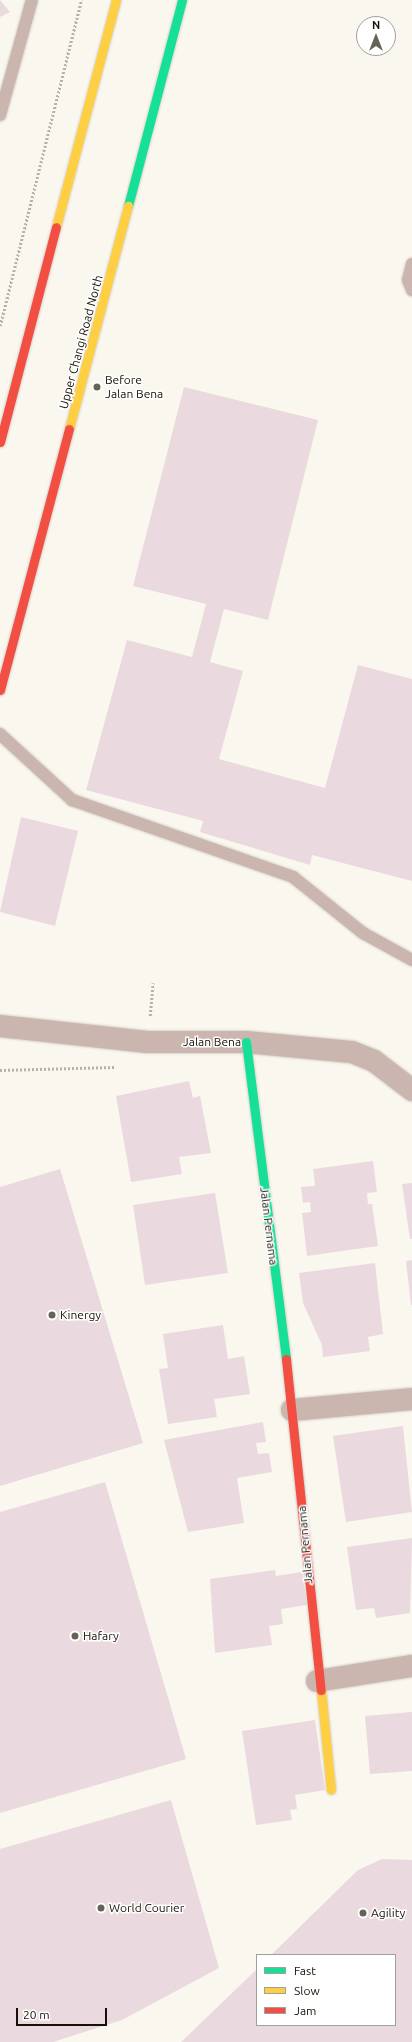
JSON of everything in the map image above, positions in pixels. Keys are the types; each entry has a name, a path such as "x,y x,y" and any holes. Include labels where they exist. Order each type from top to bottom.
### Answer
{"street":[{"path":"0,442 116,0"},
{"name":"Upper Changi Road North","path":"0,690 182,0"},
{"name":"Jalan Bena","path":"0,1026 147,1042 246,1042 352,1052 374,1061 412,1090"},
{"name":"Jalan Pernama","path":"246,1042 292,1410 317,1681 331,1790"},
{"path":"292,1410 412,1399"},
{"path":"317,1681 412,1666"}],"lane":[{"path":"0,115 32,0"},
{"path":"412,264 408,280 412,290"},
{"path":"0,734 72,800 293,877 363,933 412,960"}],"path":[{"path":"0,326 80,0"},
{"path":"147,1042 153,983"}],"building":[{"path":"0,0 10,12 0,17"},
{"path":"184,387 318,420 268,620 224,609 210,662 243,671 219,759 325,788 358,665 412,679 412,881 312,855 310,865 200,832 203,821 86,790 127,640 192,657 206,604 133,586"},
{"path":"21,817 78,831 55,926 0,912"},
{"path":"189,1081 193,1098 200,1096 211,1153 179,1157 182,1174 131,1182 116,1096"},
{"path":"373,1161 377,1192 367,1193 368,1204 372,1204 378,1246 307,1256 302,1213 311,1212 310,1202 303,1203 301,1187 315,1186 313,1169"},
{"name":"Kinergy","path":"60,1169 143,1443 0,1486 0,1187"},
{"path":"412,1183 412,1239 410,1239 402,1184"},
{"path":"215,1193 228,1273 145,1285 133,1205"},
{"path":"412,1260 412,1305 411,1305 406,1261"},
{"path":"375,1263 383,1334 368,1337 370,1351 323,1357 322,1345 303,1303 299,1273"},
{"path":"223,1325 228,1359 244,1356 250,1394 214,1399 217,1417 168,1424 159,1369 168,1368 163,1334"},
{"path":"263,1422 266,1442 256,1443 258,1454 269,1453 272,1472 237,1478 244,1523 188,1532 164,1440"},
{"path":"403,1426 412,1512 346,1522 333,1436"},
{"name":"Hafary","path":"105,1482 186,1759 0,1813 0,1512"},
{"path":"412,1538 410,1613 376,1618 374,1608 356,1610 347,1547"},
{"path":"275,1570 276,1576 302,1572 307,1605 281,1609 283,1624 269,1626 272,1645 215,1653 210,1579"},
{"path":"412,1712 412,1771 370,1774 365,1716"},
{"path":"315,1720 325,1790 295,1795 297,1809 290,1810 292,1820 256,1825 242,1731"},
{"name":"World Courier","path":"171,1800 219,1968 122,2020 53,2042 0,2042 0,1849"},
{"name":"Agility","path":"382,1859 412,1860 412,2042 181,2042 256,1970 256,2026 396,2026 396,1954 272,1954 358,1870"}],"traffic: fast":[{"path":"128,206 182,0"},
{"path":"246,1042 286,1359"}],"traffic: slow":[{"path":"56,227 116,0"},
{"path":"69,429 128,206"},
{"path":"321,1690 331,1790"}],"traffic: jam":[{"path":"0,442 56,227"},
{"path":"0,690 69,429"},
{"path":"286,1359 321,1690"}],"place":[{"name":"Before Jalan Bena","path":"97,387"},
{"name":"Kinergy","path":"52,1315"},
{"name":"Hafary","path":"75,1636"},
{"name":"World Courier","path":"101,1908"},
{"name":"Agility","path":"363,1913"}]}
